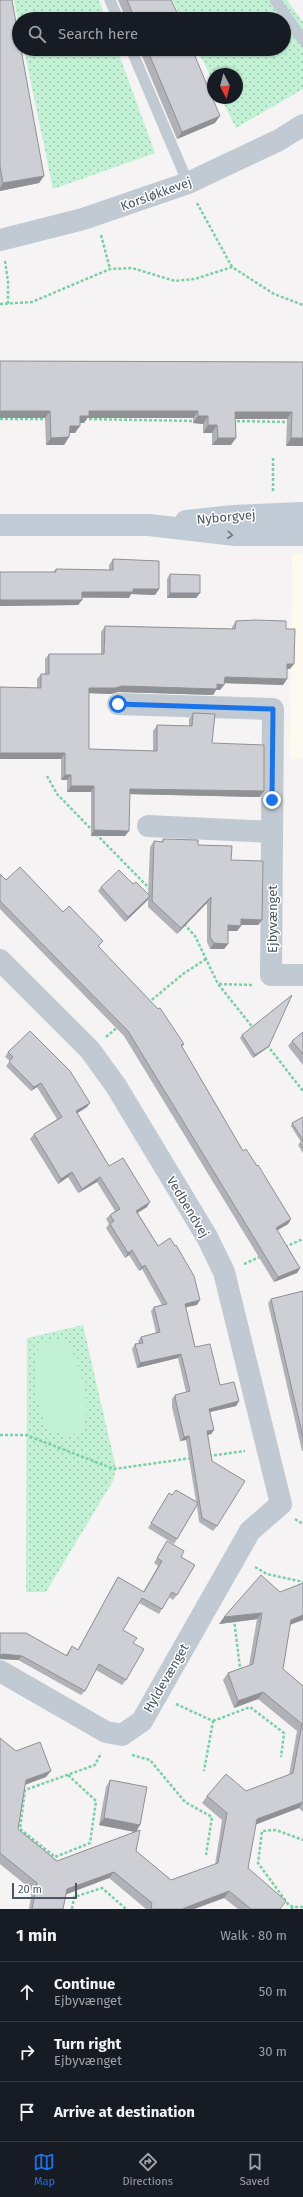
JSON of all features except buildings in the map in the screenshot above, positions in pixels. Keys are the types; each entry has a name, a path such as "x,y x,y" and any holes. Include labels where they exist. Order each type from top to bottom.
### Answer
{"street":[{"name":"Korsløkkevej","path":"0,240 96,215 188,183 279,140 303,125"},
{"name":"Nyborgvej","path":"0,525 149,525 274,513 303,513"},
{"name":"Nyborgvej","path":"149,525 235,535 303,535"},
{"name":"Ejbyvænget","path":"118,704 273,709 271,975"},
{"path":"148,826 272,832"},
{"name":"Vedbendvej","path":"0,960 90,1050 116,1086 207,1237 224,1272 266,1448 281,1504"},
{"path":"271,975 303,975"},
{"name":"Hyldevænget","path":"112,1733 122,1735 142,1721 250,1530 281,1504"},
{"path":"0,1671 106,1732 112,1733"}],"lane":[{"path":"110,0 115,12"},
{"path":"275,0 283,12"},
{"path":"291,23 303,40"},
{"path":"134,56 188,183"}],"path":[{"path":"188,183 201,213 232,267 274,294 303,305"},
{"path":"96,215 110,269"},
{"path":"0,240 8,282 8,304"},
{"path":"0,304 32,302 110,269 132,268 175,280 195,279 232,267"},
{"path":"0,419 48,419"},
{"path":"80,419 199,421"},
{"path":"231,421 295,422"},
{"path":"273,458 274,513"},
{"path":"47,776 57,794 151,891"},
{"path":"179,919 195,936 218,984 258,1034"},
{"path":"142,1007 183,974 206,959"},
{"path":"218,984 256,985 271,975"},
{"path":"90,1050 124,1022"},
{"path":"263,1041 303,1090"},
{"path":"281,1248 303,1239"},
{"path":"224,1272 267,1254"},
{"path":"0,1435 26,1435 114,1469 198,1457"},
{"path":"205,1456 266,1448"},
{"path":"235,1556 267,1574 303,1582"},
{"path":"211,1598 234,1613 240,1668"},
{"path":"157,1695 213,1721 250,1707 284,1733 281,1757"},
{"path":"204,1771 213,1721"},
{"path":"68,1775 96,1801 90,1844 55,1857 20,1829 25,1790 95,1764 112,1733"},
{"path":"127,1754 150,1760 185,1802 212,1817 206,1856"},
{"path":"303,1840 276,1830 262,1831 258,1863 292,1908 303,1907"},
{"path":"72,1909 74,1897 102,1888 126,1909"}],"shaded area":[{"path":"292,554 303,554 303,759 290,759"}],"green space":[{"path":"14,0 99,0 103,12 16,12"},
{"path":"172,0 287,0 303,22 303,89 236,128 224,104 243,104 243,68 207,69 200,56 291,56 291,12 178,12"},
{"path":"25,56 120,56 155,153 53,189"},
{"path":"83,1325 116,1468 113,1481 46,1592 26,1592 27,1338"},
{"path":"66,1339 71,1348 81,1377 87,1410 85,1423 79,1432 67,1435 49,1429 40,1408 36,1387 36,1365 39,1343"}],"route":[{"path":"118,704 273,709 272,800"}]}
